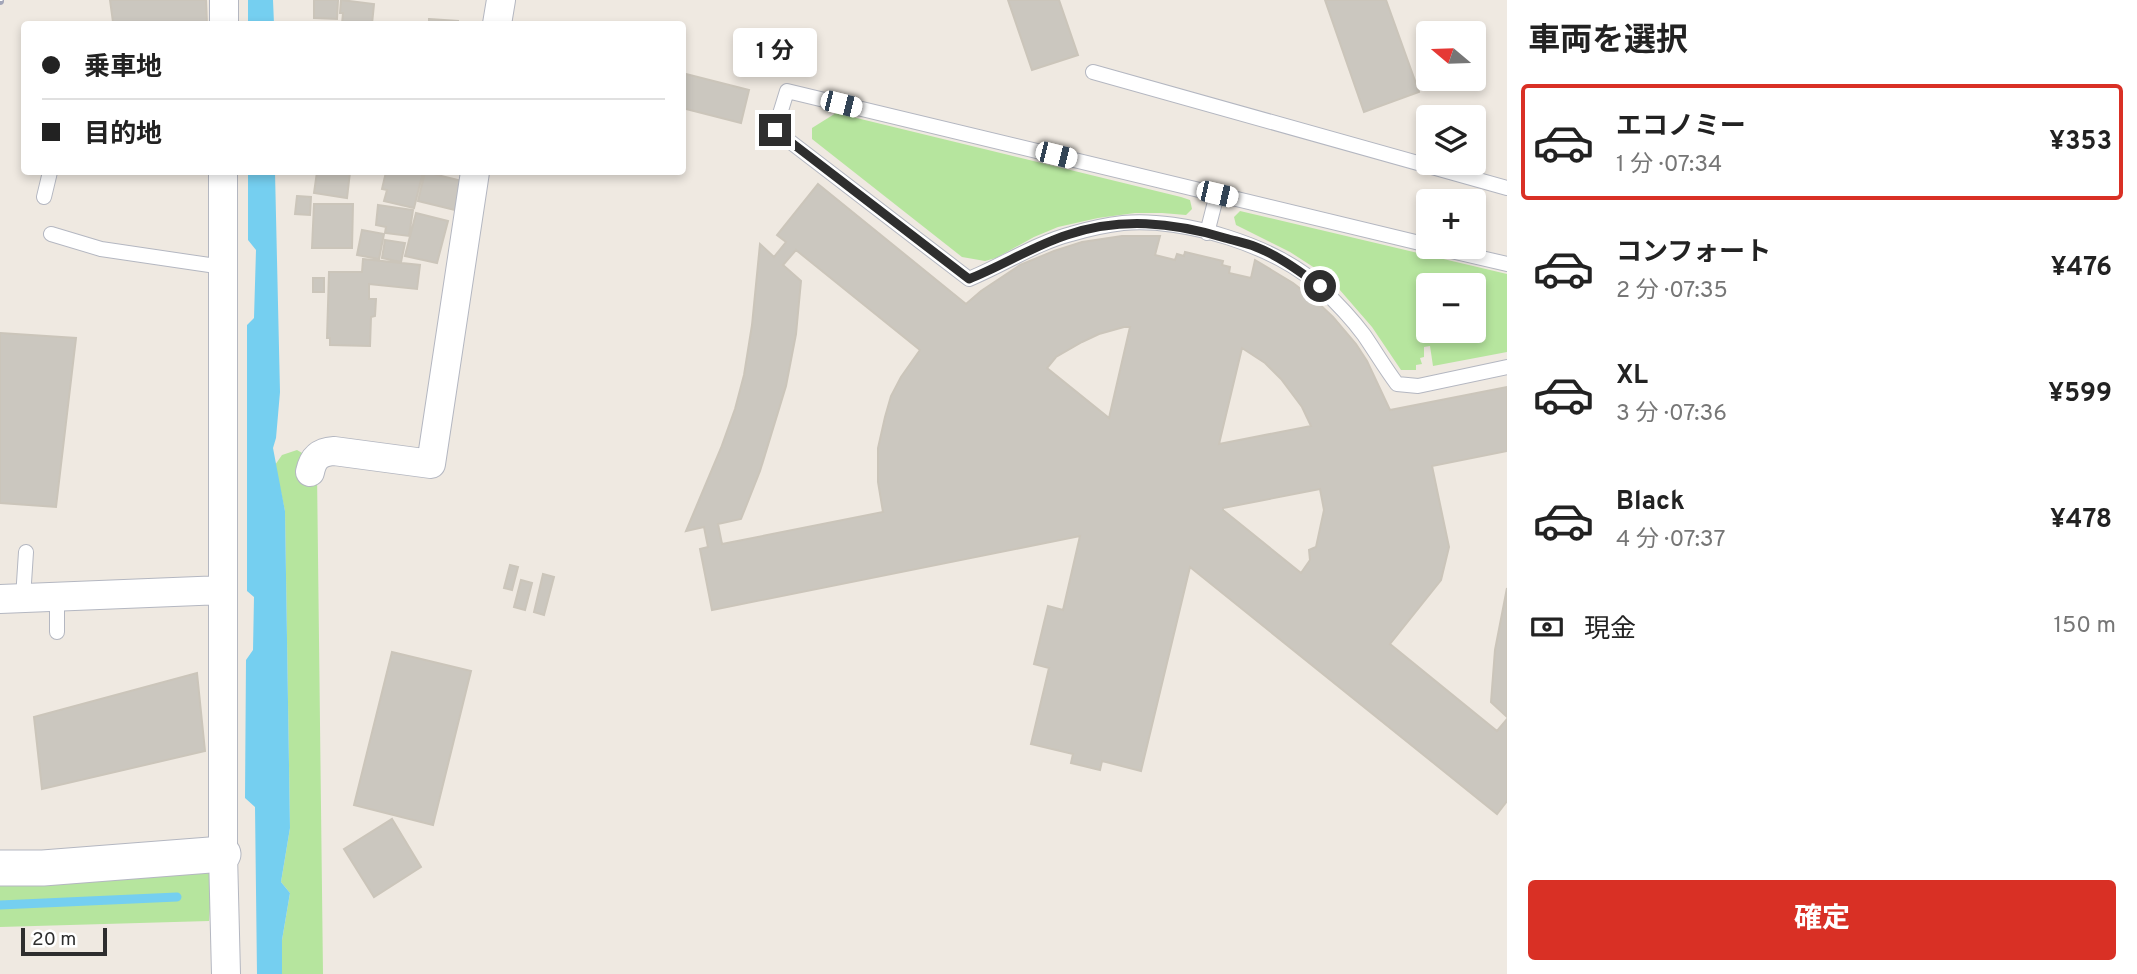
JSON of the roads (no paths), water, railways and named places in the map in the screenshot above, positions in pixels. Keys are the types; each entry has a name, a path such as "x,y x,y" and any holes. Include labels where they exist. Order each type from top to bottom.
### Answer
{"street":[{"path":"224,0 224,21"},
{"path":"498,21 501,0"},
{"path":"223,175 223,854 226,974"},
{"path":"310,472 312,462 318,456 334,451 431,464 475,175"},
{"path":"12,598 223,590"},
{"path":"0,868 43,868 223,854"}],"lane":[{"path":"1093,72 1507,188"},
{"path":"1416,242 787,91 775,130 969,279 1069,234 1125,223 1188,227 1256,246 1290,264 1320,286 1363,333 1397,384 1418,386 1507,367"},
{"path":"44,197 49,175"},
{"path":"1207,233 1217,194"},
{"path":"51,234 101,249 223,267"},
{"path":"1486,259 1507,264"},
{"path":"12,598 26,552"},
{"path":"57,597 57,632"}],"water":[{"path":"248,0 273,0 274,21 248,21"},
{"path":"248,175 275,175 280,392 273,448 285,511 290,828 281,882 290,893 282,940 282,974 257,974 255,807 245,798 246,660 253,650 254,597 247,591 247,325 254,318 256,250 248,240"}],"waterway":[{"path":"0,905 177,897"}]}
